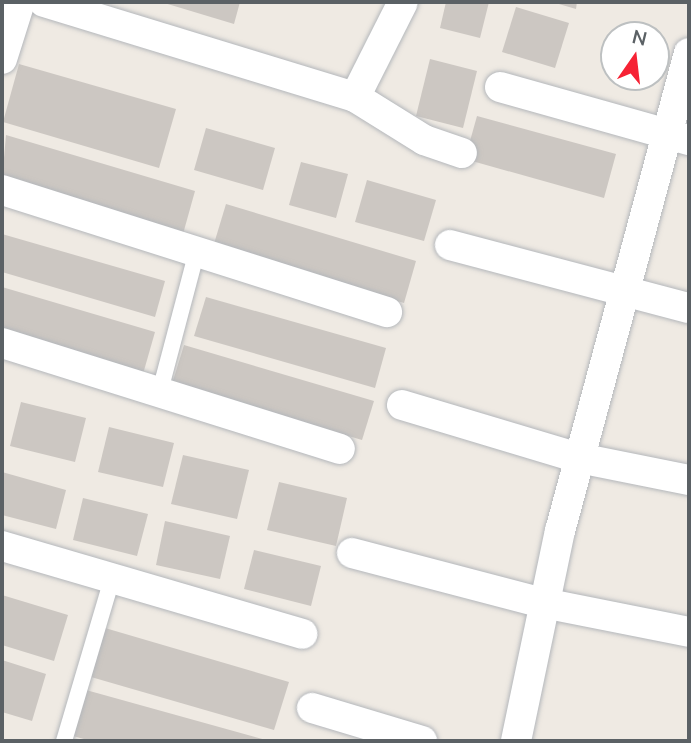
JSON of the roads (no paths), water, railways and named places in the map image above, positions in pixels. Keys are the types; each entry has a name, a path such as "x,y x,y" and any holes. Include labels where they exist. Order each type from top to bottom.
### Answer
{"street":[{"path":"2,59 20,2"},
{"path":"44,2 355,97 424,140 462,153"},
{"path":"355,97 403,2"},
{"path":"516,741 543,603 579,458 624,294 678,138 689,53"},
{"path":"500,87 678,138"},
{"path":"2,190 387,312"},
{"path":"450,245 624,294 689,308"},
{"path":"2,344 340,449"},
{"path":"402,405 579,458 689,480"},
{"path":"2,546 302,634"},
{"path":"352,553 543,603 689,632"},
{"path":"312,708 422,741"}],"lane":[{"path":"160,391 197,251"},
{"path":"64,741 112,579"}]}
